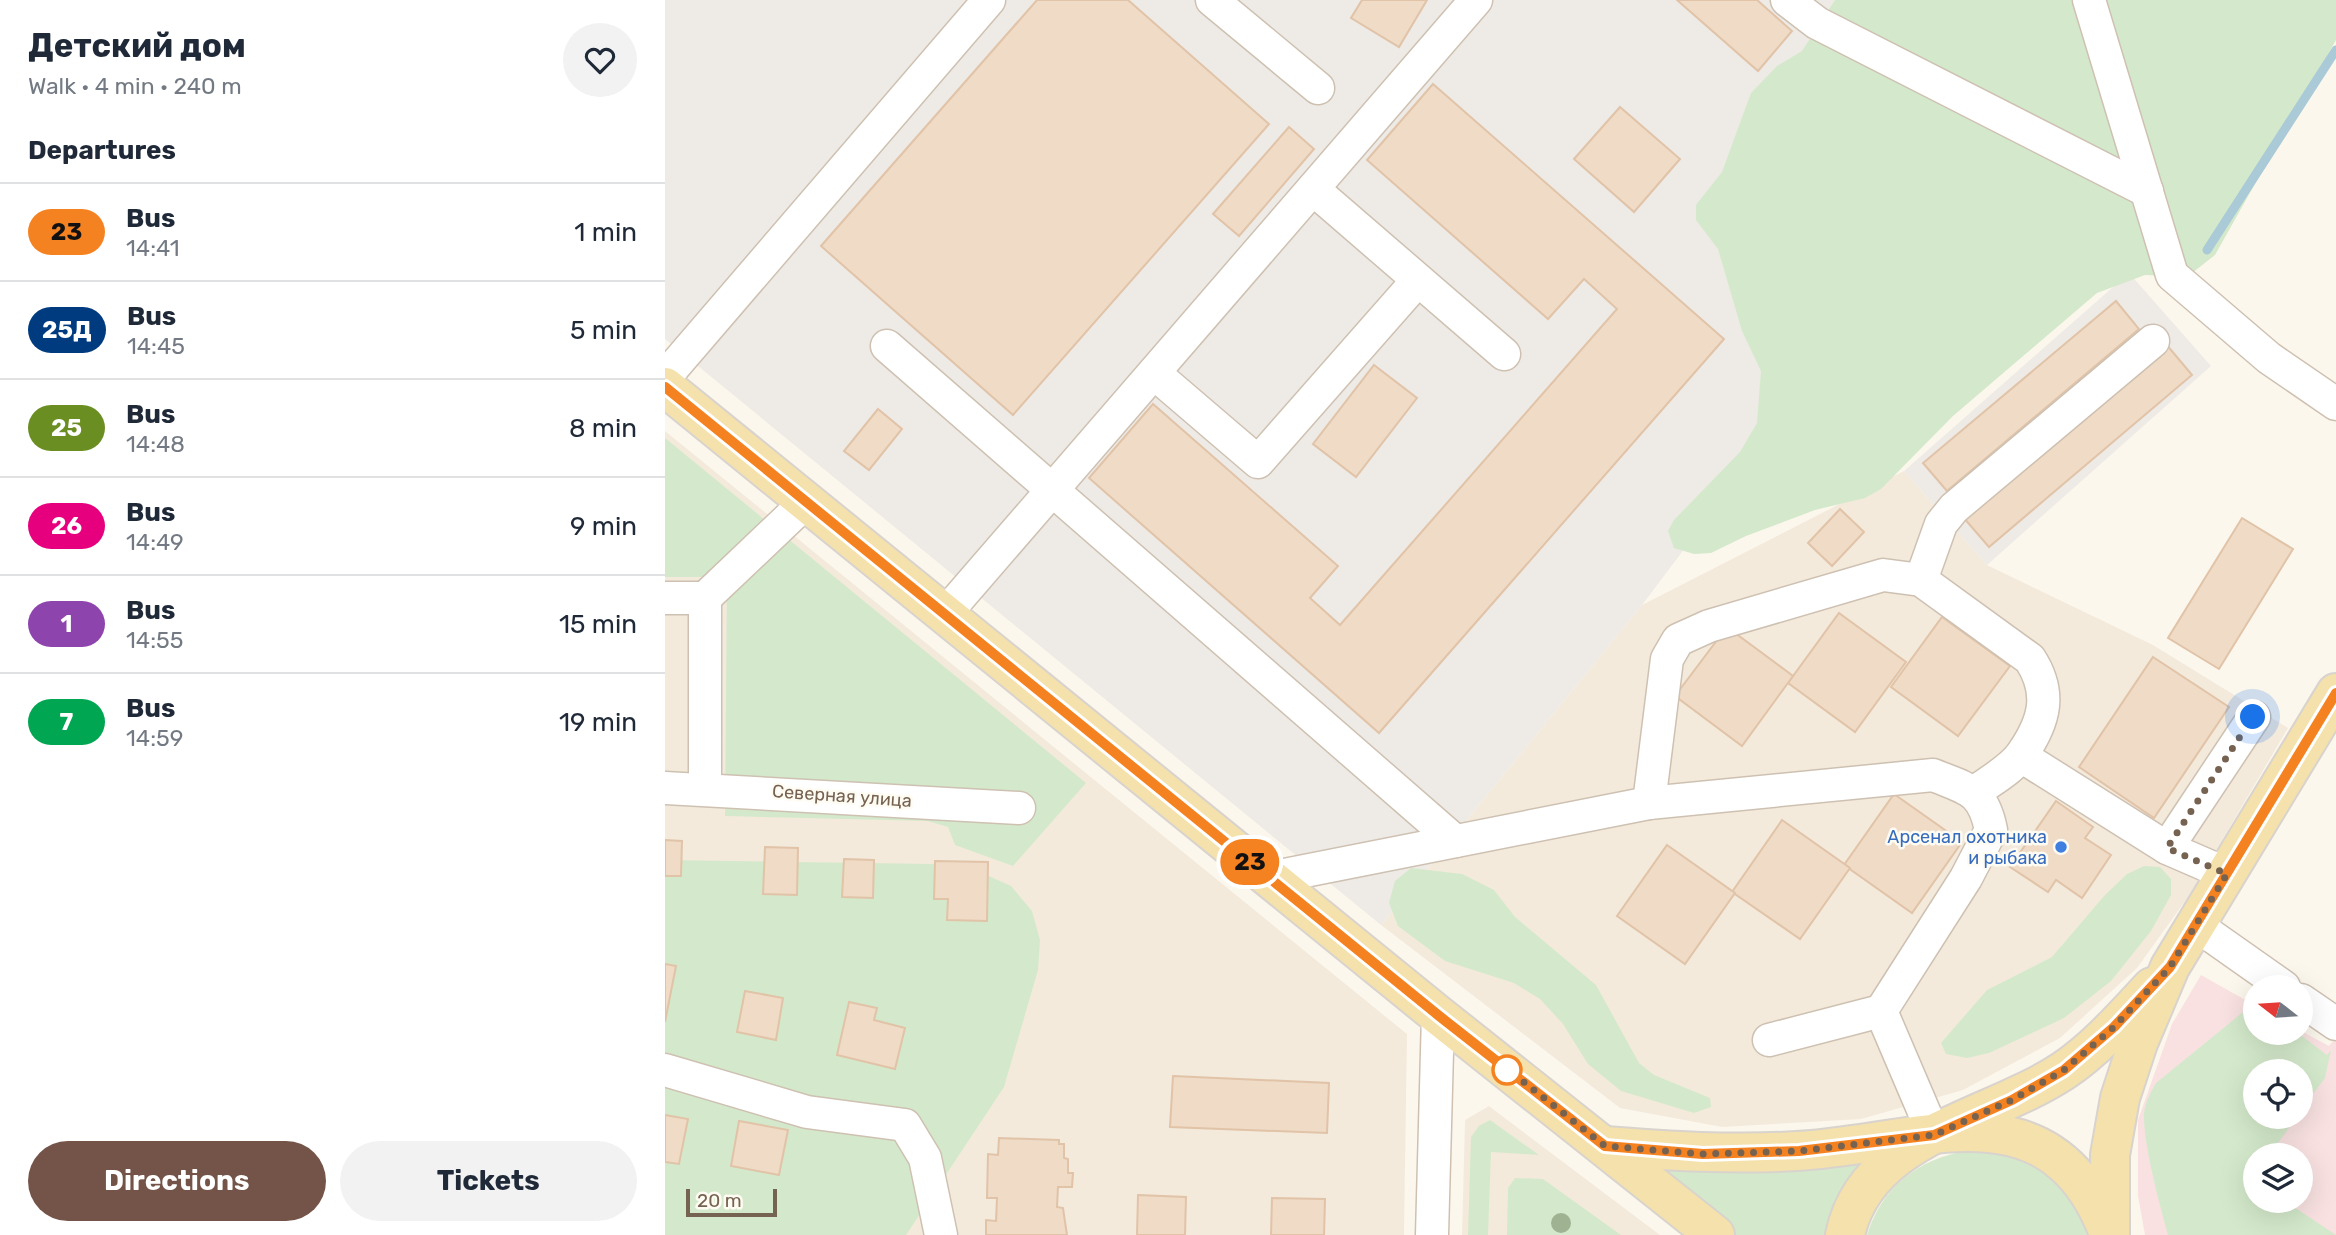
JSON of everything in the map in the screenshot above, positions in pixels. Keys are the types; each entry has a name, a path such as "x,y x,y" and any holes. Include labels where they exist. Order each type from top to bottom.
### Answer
{"main road":[{"path":"665,387 1438,1015 1715,1235"},
{"path":"2110,1235 2110,1155 2120,1098 2138,1043 2170,967 2336,693"},
{"path":"1845,1235 1861,1195 1878,1172 1899,1153 2012,1100 2064,1070 2114,1027 2170,967"},
{"path":"1605,1146 1703,1154 1799,1151 1989,1131 2021,1138 2041,1147 2068,1167 2083,1183 2100,1211 2110,1235"}],"street":[{"path":"665,377 989,0"},
{"path":"1212,0 1318,88"},
{"path":"944,614 1476,0"},
{"path":"1787,0 1817,23 2147,191"},
{"path":"2089,0 2172,275 2269,358 2336,404"},
{"path":"1313,189 1504,354"},
{"path":"1154,373 1258,462 1418,280"},
{"path":"1921,580 1941,524 1954,508 2153,341"},
{"path":"887,346 1455,841"},
{"path":"665,598 705,598 806,502"},
{"path":"1649,803 1667,659 1678,640 1709,626 1883,575 1921,580 2030,659 2042,677 2046,698 2021,756 1975,792"},
{"path":"705,598 705,788"},
{"path":"2167,848 2253,717"},
{"path":"2021,756 2167,848 2227,874"},
{"path":"1269,878 1649,803 1933,775 1975,792 1987,808 1991,830 1966,878 1881,1011 1769,1040"},
{"name":"Северная улица","path":"665,788 705,788 1019,808"},
{"path":"2196,925 2267,975"},
{"path":"2313,1008 2336,1024"},
{"path":"1881,1011 1934,1135"},
{"path":"1432,1235 1438,1015"},
{"path":"665,1070 807,1112 905,1125 925,1158 941,1235"}],"shaded area":[{"path":"665,0 2098,0 1642,605 1381,925 665,339"},
{"path":"2129,273 2211,366 1987,565 1904,471"},
{"path":"665,431 1407,1034 1404,1235 665,1235"},
{"path":"1904,471 1987,565 2153,645 2288,728 2191,893 2137,968 2060,1038 1963,1090 1861,1119 1722,1127 1620,1108 1381,925 1642,605"},
{"path":"2201,975 2243,999 2243,1045 2313,1045 2313,1037 2329,1046 2336,1037 2336,1235 2145,1235 2138,1196 2138,1120 2172,1024"},
{"path":"1489,1106 1660,1235 1462,1235 1465,1120"}],"green space":[{"path":"1835,0 2336,0 2336,40 2215,255 2187,277 2145,275 2097,293 1953,416 1881,489 1865,498 1815,510 1746,536 1711,553 1694,554 1674,548 1668,531 1674,520 1740,452 1757,423 1761,371 1742,331 1718,249 1696,220 1696,205 1722,172 1751,93 1777,66 1802,51"},
{"path":"665,438 1086,783 1013,866 955,845 948,827 928,821 725,816 727,577 665,577"},
{"path":"665,860 932,864 980,872 1011,886 1032,911 1040,940 1038,970 1004,1087 906,1235 665,1235"},
{"path":"2144,866 2160,867 2171,879 2171,895 2151,931 2111,981 2064,1018 1989,1053 1967,1058 1946,1054 1941,1043 1987,990 2052,957 2105,895 2127,874"},
{"path":"1411,868 1462,874 1494,890 1515,917 1596,985 1639,1063 1654,1075 1710,1098 1711,1107 1694,1113 1621,1091 1588,1064 1563,1024 1540,999 1514,983 1445,961 1398,926 1389,903 1395,881"},
{"path":"2243,1012 2243,1045 2313,1044 2327,1055 2331,1050 2325,1078 2313,1094 2313,1059 2243,1059 2243,1129 2288,1129 2278,1143 2243,1143 2243,1213 2303,1213 2336,1235 2168,1235 2144,1127 2145,1106 2156,1083"},
{"path":"1490,1120 1539,1155 1491,1152 1488,1235 1468,1235 1471,1137 1479,1126"},
{"path":"1886,1151 1834,1235 1733,1235 1640,1161"},
{"path":"1967,1151 2007,1156 2042,1172 2070,1199 2087,1235 1867,1235 1882,1203 1904,1178 1933,1160"},
{"path":"1515,1178 1543,1179 1621,1235 1507,1235 1508,1188"}],"building":[{"path":"1037,0 1128,0 1269,124 1013,415 821,246"},
{"path":"1362,0 1427,0 1399,47 1351,18"},
{"path":"1677,0 1757,0 1792,31 1758,71"},
{"path":"1433,84 1724,339 1379,733 1089,478 1153,404 1338,566 1310,598 1340,625 1617,309 1584,279 1548,319 1367,160"},
{"path":"1620,107 1680,159 1634,212 1574,159"},
{"path":"1289,127 1314,149 1239,236 1213,214"},
{"path":"2116,301 2139,329 1947,491 1923,463"},
{"path":"2166,344 2192,375 1989,547 1963,517"},
{"path":"1374,365 1417,398 1356,477 1313,444"},
{"path":"878,409 902,429 869,470 844,451"},
{"path":"1840,509 1864,532 1832,566 1808,543"},
{"path":"2242,518 2293,549 2219,669 2168,638"},
{"path":"1839,613 1906,662 1855,732 1788,683"},
{"path":"1942,617 2010,666 1958,736 1891,687"},
{"path":"1727,627 1793,676 1742,746 1675,696"},
{"path":"2153,657 2229,707 2154,818 2079,767"},
{"path":"1894,794 1962,842 1912,913 1844,865"},
{"name":"Арсенал охотника и рыбака","path":"2056,801 2093,827 2085,838 2111,855 2082,898 2056,880 2048,892 2010,867"},
{"path":"1782,820 1850,868 1800,939 1732,892"},
{"path":"665,840 682,841 681,876 665,876"},
{"path":"1667,845 1735,893 1685,964 1617,916"},
{"path":"765,847 798,848 797,895 763,894"},
{"path":"844,859 874,860 873,898 842,897"},
{"path":"935,861 988,862 987,921 947,920 948,899 934,899"},
{"path":"665,964 676,966 665,1022"},
{"path":"745,991 783,998 776,1040 737,1032"},
{"path":"849,1002 877,1008 874,1020 905,1028 895,1069 837,1055"},
{"path":"1173,1076 1329,1083 1327,1133 1170,1127"},
{"path":"665,1115 688,1119 679,1164 665,1162"},
{"path":"739,1121 788,1130 779,1175 731,1166"},
{"path":"999,1138 1059,1140 1059,1144 1064,1144 1068,1173 1073,1173 1072,1187 1058,1187 1057,1207 1063,1208 1067,1235 986,1235 986,1220 996,1221 997,1198 987,1198 988,1154 998,1155"},
{"path":"1138,1195 1186,1197 1185,1235 1137,1235"},
{"path":"1272,1198 1325,1199 1324,1235 1271,1235"}],"waterway":[{"path":"2207,250 2336,50"}],"bus line":[{"name":"23","path":"665,387 1438,1015 1605,1146 1703,1154 1799,1151 1934,1135 2012,1100 2064,1070 2114,1027 2170,967 2336,693"}],"place":[{"name":"Арсенал охотника и рыбака","path":"2061,847"}],"route":[{"path":"1507,1070 1501,1064 1605,1146 1703,1154 1799,1151 1934,1135 2012,1100 2064,1070 2114,1027 2170,967 2227,874 2167,848 2253,717"}]}
